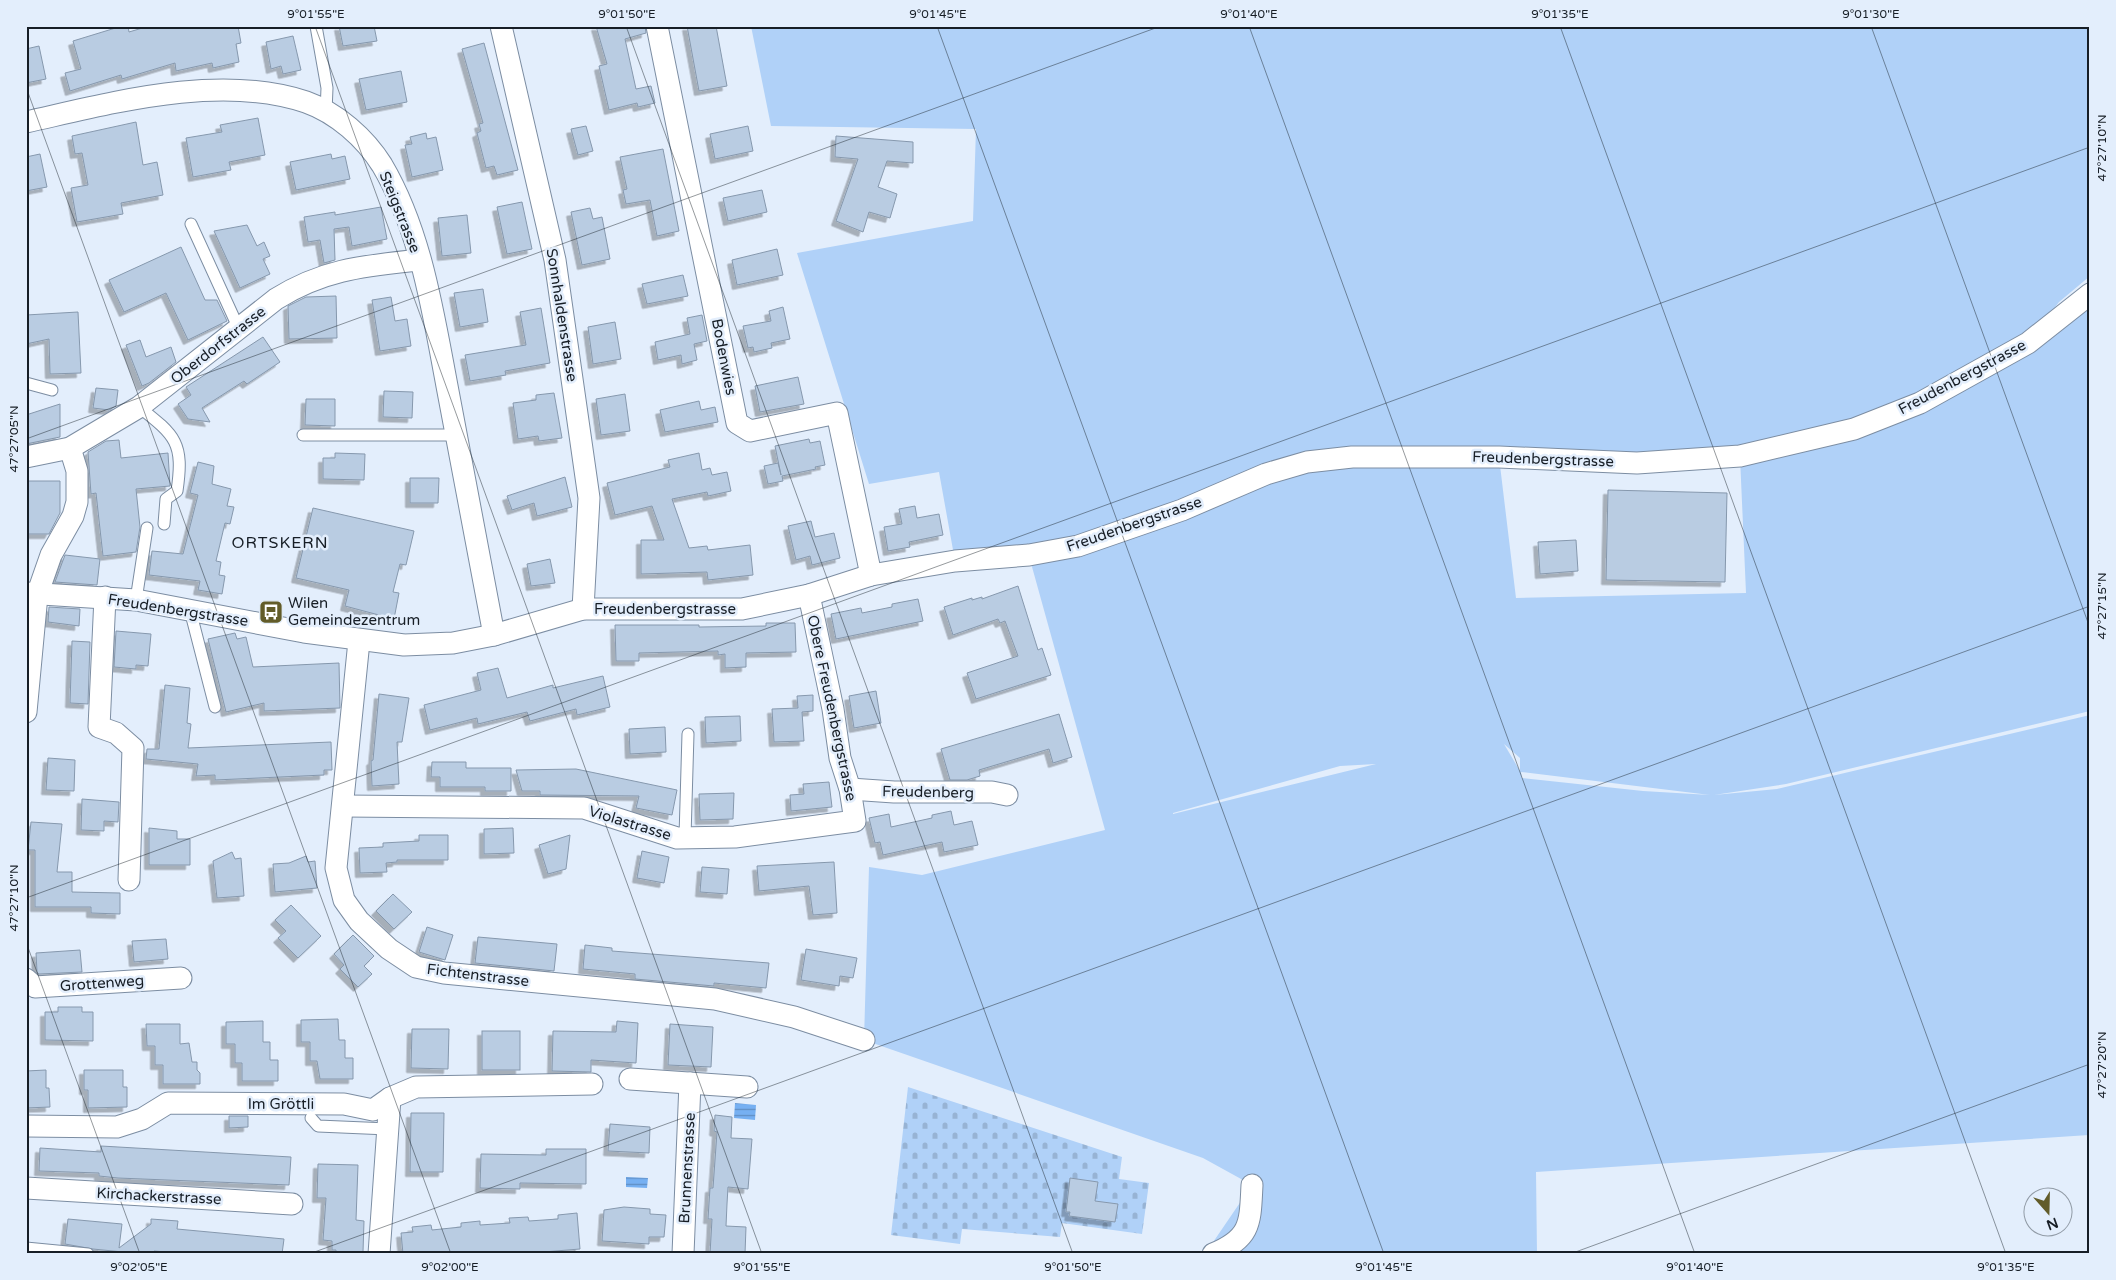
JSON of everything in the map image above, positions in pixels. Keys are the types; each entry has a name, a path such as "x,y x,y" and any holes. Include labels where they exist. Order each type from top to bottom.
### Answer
{"street":[{"name":"Sonnhaldenstrasse","path":"501,26 555,260 589,498 583,609"},
{"name":"Bodenwies","path":"658,26 737,423 750,431 837,413 871,575"},
{"name":"Steigstrasse","path":"26,122 138,98 212,91 280,96 307,102 326,112 357,135 370,149 381,165 400,203 419,260 436,328 494,635"},
{"name":"Oberdorfstrasse","path":"26,457 70,448 139,408 276,300 312,279 333,272 419,260"},
{"name":"Freudenbergstrasse","path":"31,594 136,600 359,641 427,645 453,643 494,635 583,609 742,609 809,595 871,575 955,562 1029,555 1078,546 1182,510 1266,474 1307,462 1352,457 1499,457 1637,463 1740,456 1854,429 1920,403 2028,343 2090,294"},
{"path":"26,712 31,594 72,516 77,502 77,471 70,448"},
{"name":"Obere Freudenbergstrasse","path":"809,595 833,709 840,758 850,789 855,822"},
{"path":"105,597 99,728 116,732 134,748 129,880"},
{"name":"Fichtenstrasse","path":"359,641 344,806 336,868 344,900 359,921 383,944 416,967 444,973 715,999 794,1017 864,1040"},
{"name":"Freudenberg","path":"850,789 894,792 992,792 1007,795"},
{"name":"Violastrasse","path":"344,806 584,808 677,838 735,837 855,822"},
{"name":"Grottenweg","path":"26,979 35,987 181,978"},
{"path":"630,1079 747,1087"},
{"name":"Brunnenstrasse","path":"683,1254 690,1083"},
{"name":"Im Gröttli","path":"26,1126 117,1127 142,1119 168,1103 344,1104 373,1110 390,1098 416,1087 592,1084"},
{"path":"379,1254 390,1098"},
{"path":"1213,1254 1232,1246 1250,1223 1252,1185"},
{"name":"Kirchackerstrasse","path":"26,1188 292,1204"}],"lane":[{"path":"316,26 327,88 326,112"},
{"path":"191,224 239,329"},
{"path":"26,383 52,390"},
{"path":"139,408 172,435 180,456 177,491 166,499 164,524"},
{"path":"303,435 457,435"},
{"path":"136,600 147,528"},
{"path":"190,610 215,706"},
{"path":"685,837 688,734"},
{"path":"311,1118 318,1126 388,1130"},
{"path":"26,1248 88,1254"}],"green space":[{"path":"751,26 2090,26 2090,276 2059,302 2030,340 2090,288 2090,711 1786,784 1714,795 1777,789 2090,715 2090,1138 2089,1135 1536,1172 1537,1254 1205,1254 1252,1185 1203,1158 864,1040 869,867 922,875 1105,830 1029,556 955,561 939,472 869,484 797,253 973,221 976,129 771,126","holes":["1499,457 1740,457 1746,593 1516,598","1504,744 1520,758 1520,771","1376,764 1173,814 1173,813 1340,766","1521,772 1710,795 1643,791 1522,778"]},
{"path":"908,1087 1122,1157 1119,1179 1149,1183 1142,1234 1062,1223 1060,1237 962,1229 960,1244 891,1235"}],"water":[{"path":"735,1103 756,1105 755,1120 734,1118"},
{"path":"626,1177 648,1178 647,1188 626,1187"}],"building":[{"path":"122,26 128,26 129,32 149,26 238,26 241,43 236,44 239,62 213,68 212,63 176,71 175,63 122,79 121,75 70,91 65,73 81,69 73,41"},
{"path":"339,26 374,26 377,41 343,46"},
{"path":"596,26 645,26 646,33 625,39 636,89 651,86 655,103 638,107 637,103 609,110 599,66 607,64"},
{"path":"687,26 716,26 727,86 699,91"},
{"path":"293,36 301,70 283,74 281,66 271,69 266,42"},
{"path":"484,43 518,170 497,175 494,166 486,168 477,133 481,131 479,124 483,123 462,49"},
{"path":"39,46 46,79 26,83 26,49"},
{"path":"401,71 407,102 366,110 359,79"},
{"path":"258,118 265,155 229,162 231,170 193,177 186,138 222,132 220,125"},
{"path":"136,122 143,165 157,162 163,195 121,203 123,214 77,222 71,188 88,185 82,153 75,154 72,136"},
{"path":"586,126 593,151 578,155 571,129"},
{"path":"748,126 753,151 715,159 710,134"},
{"path":"426,133 427,139 436,137 443,170 412,177 405,145 412,144 410,137"},
{"path":"836,136 913,142 913,163 887,161 878,187 897,194 890,218 869,212 863,232 836,221 858,159 835,157"},
{"path":"663,149 679,231 657,236 650,200 626,204 623,190 627,189 620,157"},
{"path":"40,154 47,187 26,191 26,157"},
{"path":"331,154 332,159 345,156 350,179 296,190 290,162"},
{"path":"762,190 767,212 728,221 723,198"},
{"path":"522,202 532,249 507,254 497,207"},
{"path":"381,207 387,239 352,246 349,227 334,229 335,260 324,263 320,240 308,242 304,217 335,212 335,215"},
{"path":"590,208 593,219 602,217 610,259 582,265 571,212"},
{"path":"467,215 471,253 442,256 438,218"},
{"path":"247,225 257,246 264,242 270,256 263,259 270,274 240,288 214,231"},
{"path":"181,247 205,300 217,300 227,321 188,340 166,293 124,312 109,280"},
{"path":"777,249 783,275 737,285 732,260"},
{"path":"683,275 688,296 647,304 642,284"},
{"path":"483,289 488,322 460,327 454,293"},
{"path":"336,296 337,338 289,339 288,306 306,297"},
{"path":"391,297 395,321 407,319 411,346 380,351 372,300"},
{"path":"783,307 790,339 771,343 772,348 754,352 753,347 748,348 743,326 771,321 769,311"},
{"path":"541,308 550,363 505,371 506,375 470,381 465,355 526,345 520,312"},
{"path":"78,312 81,373 50,374 49,339 26,344 26,315"},
{"path":"702,315 707,341 694,344 697,360 682,364 681,355 658,360 655,342 690,334 687,318"},
{"path":"615,322 621,359 593,364 588,327"},
{"path":"263,337 280,362 247,384 244,381 202,408 210,422 188,419 178,404 191,395 186,387"},
{"path":"140,340 146,357 171,347 176,362 149,383 142,386 126,345"},
{"path":"798,377 804,404 760,412 755,386"},
{"path":"96,388 118,390 116,406 109,410 93,408"},
{"path":"384,391 413,392 412,418 383,417"},
{"path":"554,393 562,438 539,441 538,436 518,439 513,403 536,400 536,395"},
{"path":"625,394 630,431 601,435 596,399"},
{"path":"306,399 335,399 335,426 305,425"},
{"path":"699,401 701,410 715,407 718,422 665,432 660,410"},
{"path":"60,404 60,437 26,444 26,415"},
{"path":"809,439 810,443 820,441 825,465 815,467 816,469 782,476 783,481 768,484 764,466 778,463 781,475 775,446"},
{"path":"119,440 121,458 168,453 170,486 136,489 140,527 136,552 103,556 96,493 91,494 88,452 106,441"},
{"path":"335,453 365,454 364,480 323,479 323,458 335,458"},
{"path":"699,453 702,470 710,468 712,475 727,472 731,491 708,496 707,492 672,499 689,548 707,546 708,550 750,545 753,575 708,580 707,572 641,574 641,540 664,540 652,506 615,515 607,483 670,467 668,460"},
{"path":"198,462 214,466 212,484 231,489 227,506 234,507 230,524 225,523 216,561 221,562 219,575 225,576 222,594 198,590 200,581 149,575 152,551 183,554 198,495 190,493"},
{"path":"565,477 572,507 537,516 534,503 512,510 507,496"},
{"path":"410,478 439,478 438,503 410,503"},
{"path":"26,481 60,481 60,513 49,534 26,534"},
{"path":"1608,490 1727,493 1725,582 1606,580"},
{"path":"915,506 917,518 939,514 943,535 909,542 910,547 888,551 884,527 902,524 899,509"},
{"path":"313,508 414,531 406,565 400,564 393,592 399,593 394,619 345,606 349,590 296,578"},
{"path":"811,521 815,537 834,533 840,558 812,565 810,556 796,560 788,526"},
{"path":"1576,540 1578,571 1540,574 1538,542"},
{"path":"65,555 100,559 97,585 55,582"},
{"path":"550,559 555,583 531,586 527,564"},
{"path":"1018,586 1038,650 1042,648 1051,675 976,699 967,673 1018,656 1005,621 1000,623 998,619 953,635 944,607 972,598 972,600 982,597 982,599"},
{"path":"918,599 923,621 836,639 831,614 861,608 862,613"},
{"path":"49,607 80,609 79,626 48,622"},
{"path":"766,623 795,623 796,652 746,653 746,667 725,668 725,654 718,655 718,651 639,653 639,661 616,661 615,625 699,625 699,627 766,626"},
{"path":"116,631 151,634 148,666 136,665 136,669 114,667"},
{"path":"235,633 237,639 246,637 253,667 339,663 340,708 264,711 264,703 226,712 208,639"},
{"path":"72,641 90,642 88,704 70,703"},
{"path":"498,668 507,698 553,685 553,688 603,676 610,707 577,715 576,709 530,721 527,712 478,724 477,718 430,730 424,705 481,690 477,673"},
{"path":"165,685 190,688 187,723 191,724 188,748 331,742 332,770 324,770 324,775 215,780 215,775 196,776 198,764 146,759 147,749 159,749"},
{"path":"876,691 881,723 854,728 849,696"},
{"path":"379,694 409,698 402,742 397,742 399,784 372,786 371,761 373,760"},
{"path":"813,695 813,711 802,712 804,741 774,742 772,709 798,708 797,696"},
{"path":"1059,714 1072,757 1053,763 1049,749 979,770 980,776 967,780 950,780 941,749"},
{"path":"740,716 741,741 706,743 705,717"},
{"path":"665,727 666,752 630,754 629,729"},
{"path":"48,758 75,760 74,791 46,790"},
{"path":"432,762 466,762 466,768 511,768 511,791 485,791 485,787 440,787 440,777 431,777"},
{"path":"576,769 677,790 672,815 636,808 639,796 540,795 540,791 522,791 516,770"},
{"path":"829,782 832,807 791,811 790,795 804,794 803,784"},
{"path":"734,793 733,819 700,820 699,794"},
{"path":"82,799 119,802 118,822 104,821 104,831 81,830"},
{"path":"951,811 954,825 972,821 978,845 944,852 942,842 883,855 880,842 875,843 869,818 889,814 891,827 932,818 932,815"},
{"path":"31,822 62,824 57,872 72,872 72,892 120,893 120,914 91,913 91,907 35,907 35,850 28,850"},
{"path":"149,828 177,831 177,839 190,839 190,865 149,865"},
{"path":"513,828 514,853 484,854 484,829"},
{"path":"419,835 448,835 448,860 397,860 397,862 386,863 387,872 360,873 359,848 383,847 383,843 419,841"},
{"path":"570,835 566,869 548,874 539,845"},
{"path":"642,851 669,857 664,883 637,878"},
{"path":"232,852 235,859 241,858 244,896 217,898 213,861"},
{"path":"306,856 308,862 315,861 317,888 275,892 273,864 289,863"},
{"path":"834,862 837,913 813,915 809,886 759,891 757,866"},
{"path":"702,867 729,869 727,894 700,892"},
{"path":"393,894 412,912 394,929 376,911"},
{"path":"291,905 321,936 298,958 278,938 286,931 275,920"},
{"path":"427,927 453,935 445,960 419,952"},
{"path":"353,935 374,956 364,966 372,974 358,987 340,969 344,965 334,954"},
{"path":"478,937 557,944 554,971 475,963"},
{"path":"166,939 168,959 134,962 132,941"},
{"path":"585,945 612,948 612,951 769,963 766,988 714,983 714,986 635,979 635,974 583,969"},
{"path":"806,949 857,958 853,978 840,976 839,986 801,980"},
{"path":"80,950 82,972 39,974 37,972 36,953"},
{"path":"58,1007 82,1007 82,1012 93,1012 93,1041 45,1040 45,1012 58,1012"},
{"path":"338,1019 339,1040 345,1040 345,1058 353,1058 353,1079 320,1079 317,1061 310,1061 310,1042 301,1042 301,1020"},
{"path":"263,1021 263,1042 270,1042 270,1060 278,1060 278,1081 242,1081 242,1063 235,1063 235,1044 226,1044 226,1022"},
{"path":"617,1021 638,1023 636,1063 591,1060 591,1072 552,1071 553,1031 616,1032"},
{"path":"146,1024 180,1024 180,1044 189,1043 192,1062 197,1062 197,1070 200,1073 200,1084 163,1084 163,1065 155,1065 155,1046 147,1046"},
{"path":"670,1024 713,1027 711,1067 668,1065"},
{"path":"412,1029 449,1029 448,1069 411,1068"},
{"path":"482,1031 520,1031 520,1070 482,1070"},
{"path":"46,1070 46,1088 49,1088 50,1107 26,1108 26,1071"},
{"path":"84,1070 123,1070 123,1087 127,1087 127,1107 88,1108 88,1090 84,1090"},
{"path":"411,1113 444,1113 443,1172 410,1172"},
{"path":"715,1115 732,1117 731,1138 752,1139 748,1189 728,1187 726,1226 746,1227 745,1254 710,1254 712,1219 708,1219 710,1188 713,1188 717,1132 714,1131"},
{"path":"229,1116 248,1116 248,1127 229,1128"},
{"path":"610,1124 650,1127 649,1153 608,1151"},
{"path":"101,1146 291,1157 289,1185 118,1178 99,1176 99,1173 39,1171 40,1148 101,1152"},
{"path":"546,1149 586,1149 586,1184 520,1183 520,1189 480,1188 481,1154 546,1155"},
{"path":"318,1164 358,1165 356,1220 364,1221 363,1252 336,1254 336,1250 332,1250 332,1241 323,1240 326,1198 317,1198"},
{"path":"1070,1178 1098,1182 1095,1201 1118,1204 1115,1222 1069,1216 1070,1212 1066,1212"},
{"path":"624,1207 650,1209 650,1214 666,1215 664,1237 649,1237 649,1244 602,1241 604,1210"},
{"path":"577,1213 580,1249 519,1254 403,1254 401,1233 413,1232 412,1227 431,1225 432,1230 461,1227 461,1223 480,1221 480,1225 510,1223 509,1218 528,1217 529,1221 558,1219 558,1215"},
{"path":"68,1219 122,1224 119,1248 151,1224 151,1219 178,1221 177,1229 284,1239 282,1254 190,1254 154,1251 154,1254 143,1254 65,1244"}],"place":[{"name":"Wilen Gemeindezentrum","path":"271,612"}],"district":[{"name":"ORTSKERN","path":"280,542"}]}
